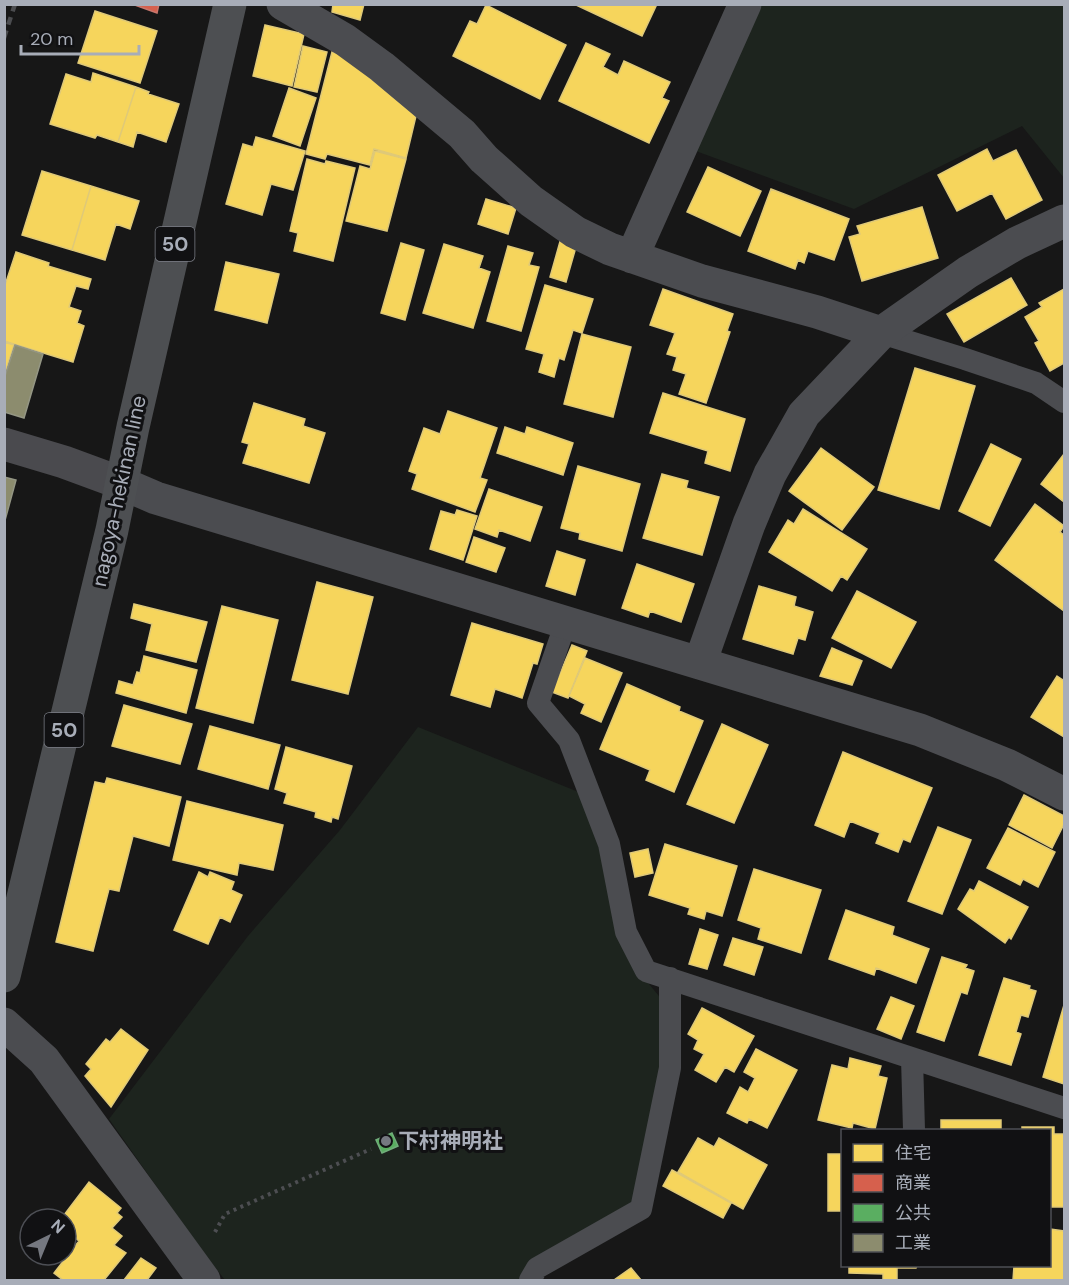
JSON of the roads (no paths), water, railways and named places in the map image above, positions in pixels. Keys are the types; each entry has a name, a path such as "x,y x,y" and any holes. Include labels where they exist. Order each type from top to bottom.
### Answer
{"main road":[{"name":"nagoya-hekinan line","path":"4,976 112,530 230,4"}],"street":[{"path":"283,4 345,40 382,67 462,134 484,159 531,201 575,232 610,249 702,281 817,312 881,333"},
{"path":"632,257 739,8"},
{"path":"700,663 749,524 770,474 804,414 881,333 968,272 1017,243 1065,221"},
{"path":"4,444 64,462 156,498 920,730 1007,765 1065,794"},
{"path":"4,1024 44,1060 199,1274"}],"lane":[{"path":"881,333 1036,383 1065,402"},
{"path":"566,622 538,703 569,740 609,844 626,932 646,971 1065,1108"},
{"path":"530,1281 537,1268 641,1209 670,1068 670,978"},
{"path":"912,1058 914,1129"}],"railway":[{"path":"4,38 15,4"}],"place":[{"name":"下村神明社","path":"386,1141"}]}
